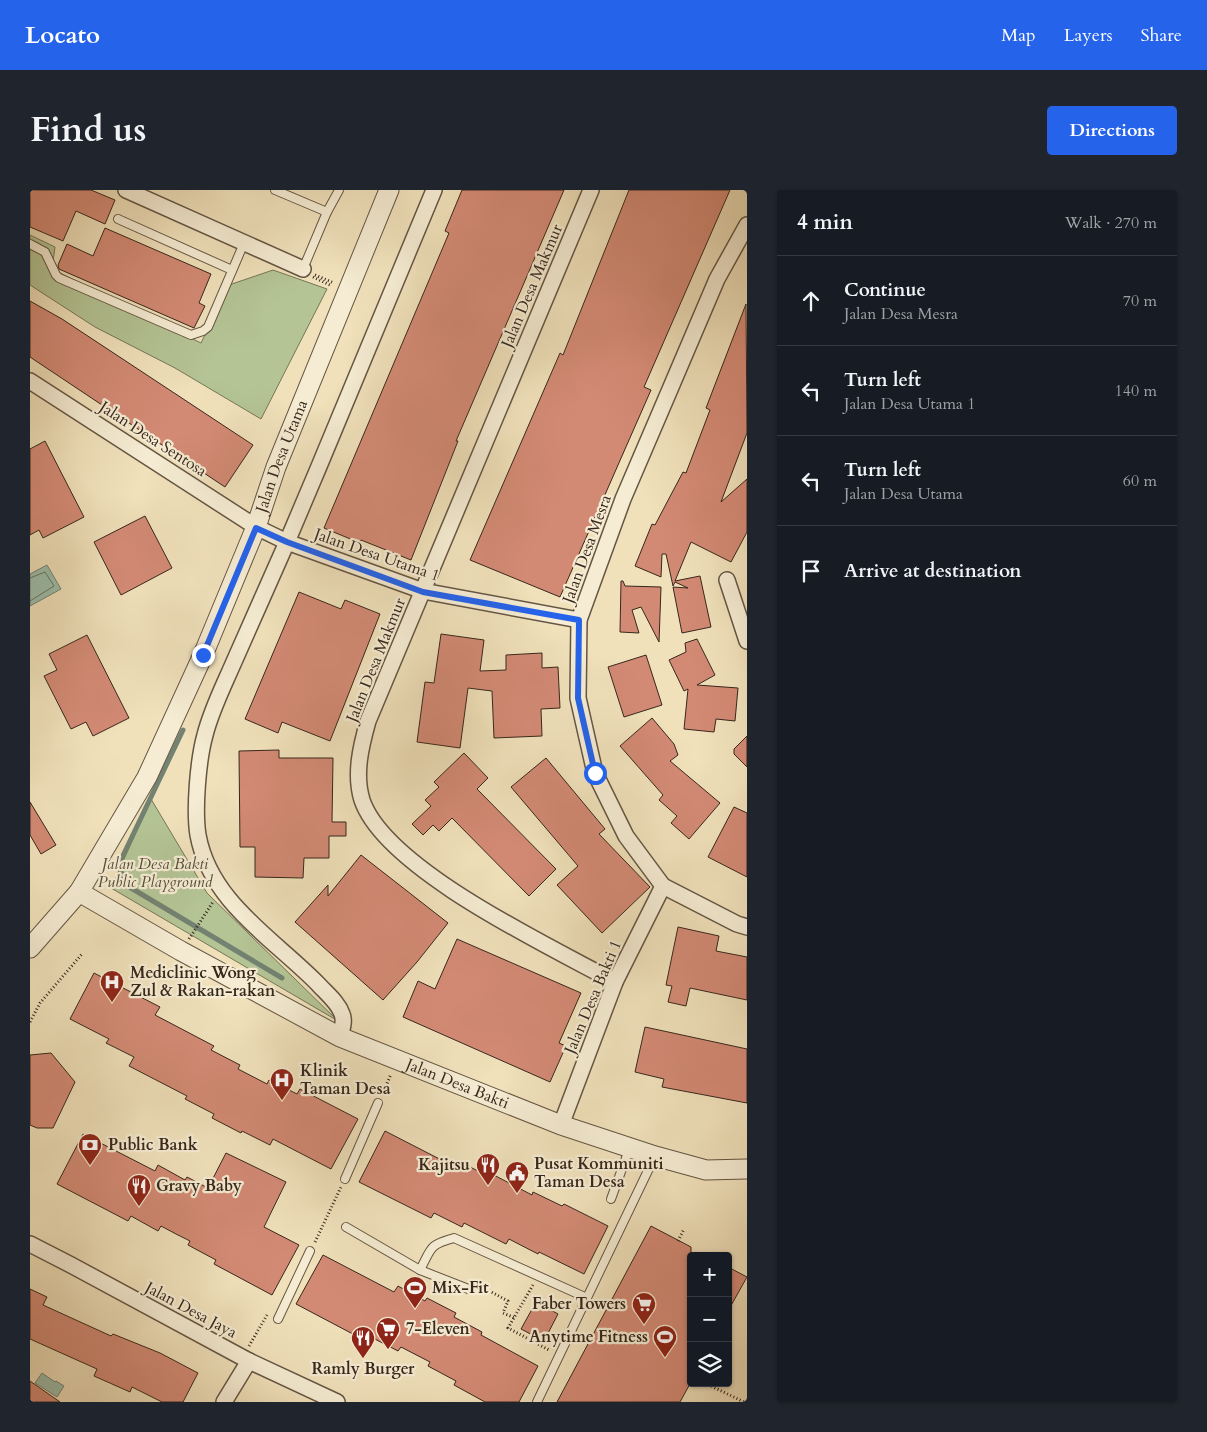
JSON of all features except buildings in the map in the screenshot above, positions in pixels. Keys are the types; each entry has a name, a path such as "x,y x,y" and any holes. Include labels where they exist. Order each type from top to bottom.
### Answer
{"street":[{"path":"126,190 303,269"},
{"name":"Jalan Desa Utama","path":"30,948 79,892 147,777 203,655 256,528 276,467 389,190"},
{"path":"340,1037 344,1021 337,1005 227,898 208,867 198,834 198,785 205,734 220,693 287,542 434,190"},
{"name":"Jalan Desa Makmur","path":"591,190 368,721 359,755 359,781 362,800 372,820 390,841 424,871 486,911 615,982"},
{"name":"Jalan Desa Mesra","path":"747,225 717,279 623,499 579,620 578,698 595,773 626,836 663,886 736,924 747,927"},
{"name":"Jalan Desa Sentosa","path":"30,380 256,528"},
{"name":"Jalan Desa Utama 1","path":"256,528 287,542 423,592 579,620"},
{"path":"726,580 747,640"},
{"name":"Jalan Desa Bakti 1","path":"561,1125 615,982 663,886"},
{"name":"Jalan Desa Bakti","path":"79,892 181,951 340,1037 561,1125 654,1156 706,1170 747,1169"},
{"name":"Jalan Desa Jaya","path":"30,1244 71,1264 246,1360 337,1402"},
{"path":"224,1402 246,1360"}],"lane":[{"path":"275,190 327,212"},
{"path":"303,269 327,212 340,190"},
{"path":"118,219 232,270"},
{"path":"30,244 45,252 56,275 60,278 190,335 203,331 208,327 244,243"},
{"path":"345,1179 378,1103"},
{"path":"611,1199 630,1147"},
{"path":"537,1402 654,1156"},
{"path":"346,1227 420,1270 471,1290"},
{"path":"420,1270 432,1246 438,1242 454,1238 587,1298"},
{"path":"278,1319 310,1251"}],"path":[{"path":"303,269 307,274 324,283 347,291"},
{"path":"193,933 222,889"},
{"path":"30,1022 40,1003 82,954"},
{"path":"388,1081 390,1075"},
{"path":"310,1251 345,1179"},
{"path":"678,1241 684,1230"},
{"path":"538,1276 508,1328 559,1356"},
{"path":"484,1288 508,1301 503,1313 515,1318"},
{"path":"246,1360 267,1314"},
{"path":"713,1387 744,1402"}],"green space":[{"path":"30,235 55,247 52,269 201,343 229,285 273,270 327,289 261,419 175,368 95,327 30,285"},
{"name":"Jalan Desa Bakti Public Playground","path":"151,799 207,893 338,1021 111,888"}],"water":[{"path":"47,565 61,589 30,606 30,574"},
{"path":"42,1373 64,1386 57,1397 35,1383"}],"waterway":[{"path":"183,730 119,864 126,885 282,978"}],"place":[{"name":"Mediclinic Wong Zul & Rakan-rakan","path":"112,1003"},
{"name":"Klinik Taman Desa","path":"282,1101"},
{"name":"Public Bank","path":"90,1166"},
{"name":"Kajitsu","path":"488,1186"},
{"name":"Pusat Kommuniti Taman Desa","path":"517,1194"},
{"name":"Gravy Baby","path":"139,1207"},
{"name":"Mix-Fit","path":"415,1309"},
{"name":"Faber Towers","path":"644,1325"},
{"name":"7-Eleven","path":"388,1350"},
{"name":"Anytime Fitness","path":"665,1358"},
{"name":"Ramly Burger","path":"363,1359"}],"route":[{"path":"203,655 256,528 287,542 423,592 579,620 578,698 595,773"}]}
